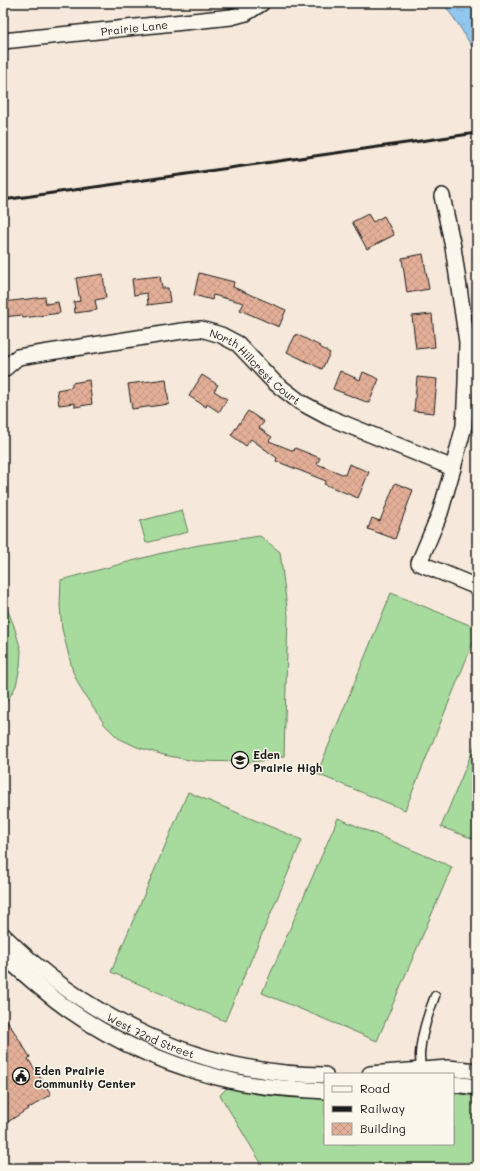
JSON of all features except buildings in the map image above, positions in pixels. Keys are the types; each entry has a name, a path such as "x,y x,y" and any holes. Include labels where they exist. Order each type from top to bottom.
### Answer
{"street":[{"name":"Prairie Lane","path":"3,41 231,17 246,13 262,3"},
{"path":"442,196 453,248 467,342 464,426 440,513 419,563 477,587"},
{"name":"North Hillcrest Court","path":"3,370 18,357 182,331 201,330 221,335 238,344 274,382 306,405 328,417 453,468"},
{"name":"West 72nd Street","path":"3,935 42,971 67,989 133,1029 167,1044 199,1056 245,1067 293,1074 324,1075"},
{"name":"West 72nd Street","path":"3,955 32,982 69,1010 113,1037 162,1059 193,1070 239,1082 270,1087 324,1091"},
{"path":"396,1073 421,1072 448,1068 477,1071"},
{"path":"454,1084 477,1087"}],"lane":[{"path":"421,1072 420,1054 422,1041 427,1018 435,996"}],"green space":[{"path":"182,510 188,532 146,543 140,521"},
{"path":"260,536 280,552 288,616 284,756 272,760 248,762 194,761 164,755 137,747 118,738 105,725 82,691 73,672 62,629 60,606 61,580 158,554 199,545"},
{"path":"391,593 477,628 477,633 405,810 317,774"},
{"path":"3,599 14,626 21,650 20,667 16,686 3,708"},
{"path":"477,740 477,840 441,827"},
{"path":"188,792 302,840 225,1021 111,972"},
{"path":"338,818 452,867 377,1041 262,993"},
{"path":"228,1087 288,1097 324,1099 324,1145 454,1145 454,1093 477,1096 477,1168 264,1168 220,1095"}],"water":[{"path":"443,3 477,3 477,55 458,24"}],"railway":[{"path":"3,200 477,133"}],"place":[{"name":"Eden Prairie High","path":"240,760"},
{"name":"Eden Prairie Community Center","path":"21,1076"}]}
